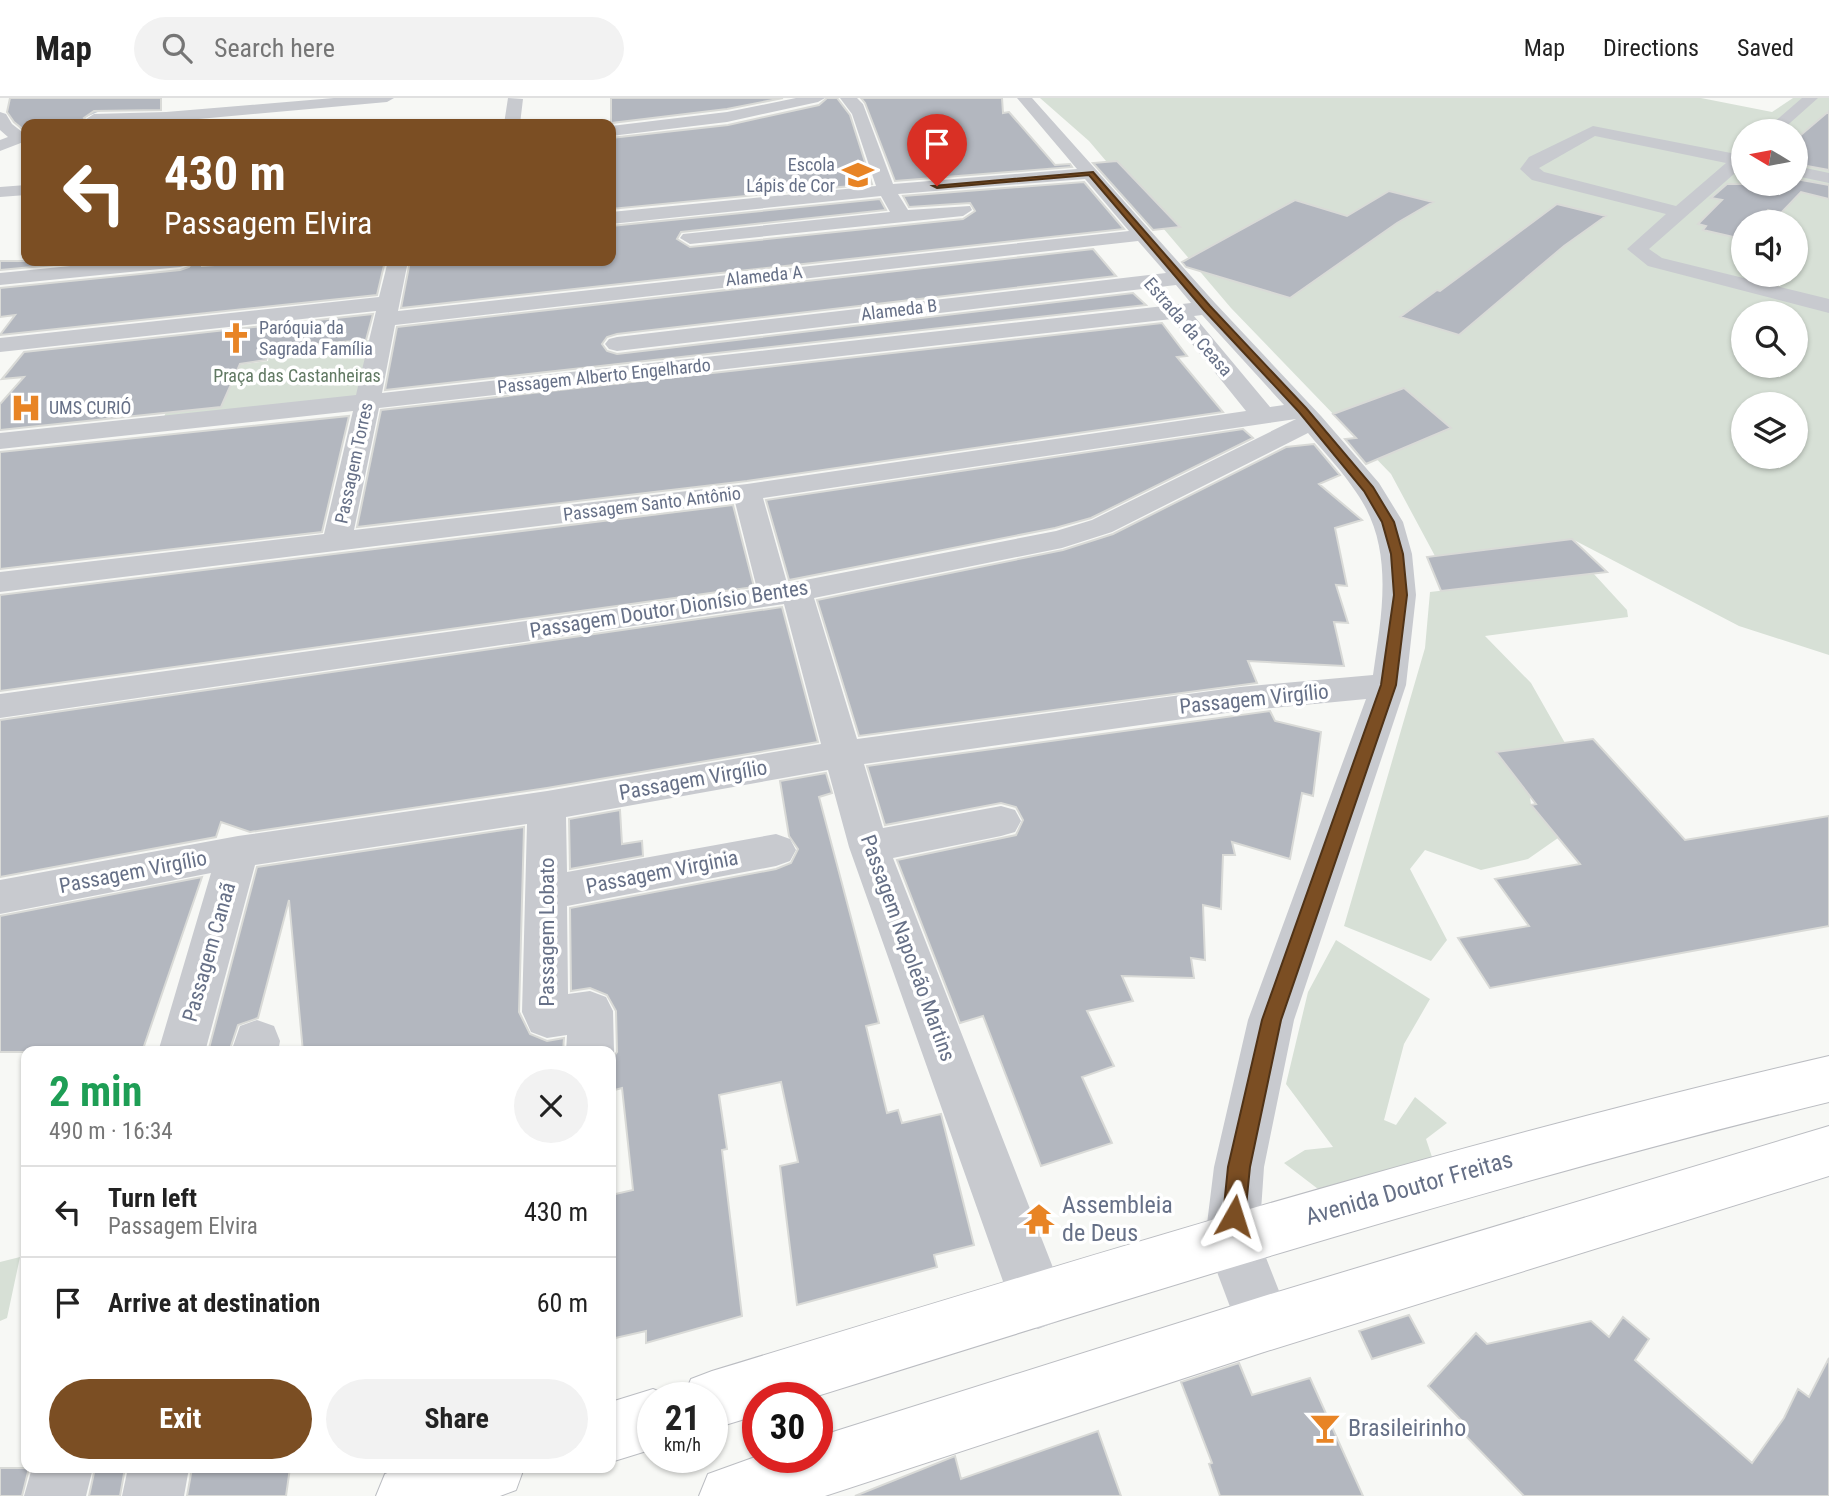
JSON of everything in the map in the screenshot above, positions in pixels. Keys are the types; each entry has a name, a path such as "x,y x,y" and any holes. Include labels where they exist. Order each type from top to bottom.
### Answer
{"main road":[{"name":"Avenida Doutor Freitas","path":"728,1395 1325,1211 1715,1105 1829,1079"},
{"path":"730,1496 1264,1324 1829,1152"},
{"path":"616,1430 637,1424"},
{"path":"407,1496 479,1473"}],"street":[{"path":"94,119 166,117 387,98"},
{"path":"616,131 685,124 818,98"},
{"path":"847,98 855,104 860,114 886,190 930,257"},
{"name":"Estrada da Ceasa","path":"1024,98 1094,189 1133,255 1264,416"},
{"path":"1787,119 1811,98"},
{"path":"513,119 515,99"},
{"path":"94,119 128,103"},
{"path":"736,115 749,134"},
{"path":"0,117 6,127 21,136"},
{"path":"1679,212 1538,176 1529,169 1535,161 1593,131 1731,157"},
{"path":"0,146 21,138"},
{"path":"1731,168 1637,249 1655,262 1829,306"},
{"path":"1808,174 1829,178"},
{"path":"616,217 886,190 1094,189"},
{"path":"0,192 21,190"},
{"path":"690,238 985,207"},
{"name":"Estrada da Ceasa","path":"1133,255 1181,278 1307,416 1369,489 1388,522 1394,543 1400,595 1389,685 1271,1020 1239,1167 1232,1240 1264,1324"},
{"name":"Alameda A","path":"0,345 612,293 930,257 1133,255"},
{"name":"Alameda B","path":"617,344 1133,255 1181,278"},
{"path":"0,279 130,266"},
{"name":"Passagem Torres","path":"337,542 397,266"},
{"path":"612,293 621,374"},
{"name":"Passagem Alberto Engelhardo","path":"0,441 1207,308"},
{"name":"Passagem Santo Antônio","path":"0,582 747,492 1264,416 1307,416"},
{"name":"Passagem Doutor Dionísio Bentes","path":"0,706 785,593 1062,539 1088,531 1307,416"},
{"name":"Passagem Napoleão Martins","path":"747,492 843,754 869,847 1038,1301"},
{"name":"Passagem Virgílio","path":"0,897 238,852 547,806 843,754 1240,699 1389,685"},
{"name":"Passagem Lobato","path":"547,806 547,1017 590,1011 590,1046"},
{"path":"869,847 1001,821"},
{"name":"Passagem Virginia","path":"548,893 776,850"},
{"name":"Passagem Canaã","path":"183,1046 238,852"},
{"path":"55,1496 62,1473"},
{"path":"153,1496 158,1473"}],"green space":[{"path":"1040,98 1701,98 1772,112 1793,98 1829,98 1829,655 1739,626 1572,539 1435,556 1391,474 1231,308 1089,141"},
{"name":"Praça das Castanheiras","path":"371,340 359,400 163,419 184,372 268,361 270,349"},
{"path":"1593,573 1627,610 1628,617 1485,636 1531,683 1565,743 1530,797 1531,805 1558,838 1528,859 1481,870 1425,850 1410,869 1447,940 1431,961 1344,926 1425,648 1430,592"},
{"path":"1336,940 1430,999 1404,1044 1384,1120 1396,1125 1415,1097 1447,1123 1426,1139 1433,1160 1322,1192 1284,1163 1305,1150 1333,1147 1286,1084 1308,992"},
{"path":"20,1257 7,1318 0,1321 0,1262"}],"building":[{"path":"10,98 161,98 161,110 94,111 85,119 21,119 21,128 7,112"},
{"path":"611,98 783,98 727,109 616,122 616,119 611,119"},
{"path":"827,98 837,98 850,115 872,184 616,209 616,137 728,125 819,105"},
{"path":"861,98 1002,98 1003,113 1009,112 1055,165 1070,164 1072,167 895,181"},
{"path":"1829,111 1829,170 1808,166 1808,129"},
{"path":"1117,161 1180,227 1153,230 1093,163"},
{"path":"1808,181 1829,185 1829,199 1808,194"},
{"path":"1084,182 1124,229 401,308 409,266 616,266 616,225 880,199 886,210 681,232 677,239 690,247 963,219 975,211 970,203 909,207 903,196"},
{"path":"1727,184 1731,184 1731,196 1797,196 1784,210 1731,210 1731,236 1703,230 1706,226 1698,224 1722,200 1711,198"},
{"path":"1389,191 1433,202 1397,223 1290,298 1186,267 1182,262 1295,200 1347,216"},
{"path":"1557,204 1606,216 1564,246 1459,335 1400,317 1437,290 1440,291"},
{"path":"1093,249 1116,276 617,334 607,337 602,344 607,351 617,354 1133,293 1146,305 385,390 397,327"},
{"path":"0,261 21,261 21,266 43,266 0,270"},
{"path":"384,266 377,295 0,335 15,315 0,317 0,288 189,267"},
{"path":"373,314 366,340 270,348 266,360 240,364 221,407 0,430 0,404 24,377 2,379 24,352"},
{"path":"1162,323 1187,356 1177,357 1223,412 747,481 357,527 381,410"},
{"path":"1404,388 1451,428 1366,464 1345,439 1356,438 1333,414"},
{"path":"349,416 322,532 0,569 0,452"},
{"path":"1243,429 1253,438 1091,518 1055,528 789,580 766,500"},
{"path":"1314,444 1340,475 1319,484 1362,520 1335,528 1347,586 1336,585 1348,623 1334,622 1344,666 1248,661 1257,683 859,736 817,600 1063,550 1113,534 1286,447"},
{"path":"733,505 754,587 0,691 0,595"},
{"path":"1572,539 1607,572 1441,591 1427,557"},
{"path":"782,607 818,742 547,788 250,832 221,822 216,837 0,877 0,720"},
{"path":"1270,711 1275,721 1321,732 1313,796 1302,793 1290,859 1232,842 1235,855 1223,855 1221,909 1203,905 1205,960 1191,958 1194,978 1122,976 1133,1001 1087,1011 1114,1066 1082,1077 1112,1143 1041,1166 983,1016 960,1023 897,860 1016,835 1023,820 1016,807 1001,803 885,825 867,766"},
{"path":"1593,739 1685,840 1829,816 1829,926 1490,988 1458,938 1529,926 1495,879 1580,864 1531,805 1536,804 1496,752"},
{"path":"826,773 832,793 819,797 879,1023 866,1026 887,1113 898,1110 902,1123 941,1114 974,1245 934,1255 937,1267 797,1305 780,1166 798,1162 781,1082 719,1095 727,1149 722,1150 742,1316 646,1343 646,1331 616,1338 616,1194 633,1190 622,1088 616,1090 616,1011 607,995 590,988 571,991 570,908 776,869 791,863 798,849 789,836 780,781"},
{"path":"620,810 622,844 642,841 643,856 570,869 569,819"},
{"path":"524,827 519,1012 530,1034 547,1041 564,1038 563,1046 302,1046 289,900 258,1018 238,1025 231,1046 210,1046 257,867"},
{"path":"202,877 144,1046 21,1046 21,1052 0,1052 0,916"},
{"path":"1409,1315 1424,1343 1372,1359 1359,1331"},
{"path":"1623,1317 1649,1339 1635,1360 1752,1463 1784,1418 1798,1389 1809,1397 1829,1358 1829,1496 1524,1496 1459,1429 1464,1423 1428,1386 1476,1333 1487,1344 1591,1321 1609,1337"},
{"path":"1239,1363 1252,1395 1310,1378 1363,1496 1220,1496 1209,1464 1212,1463 1181,1382"},
{"path":"1098,1431 1121,1496 855,1496 955,1456 961,1479"},
{"path":"0,1468 21,1468 21,1473 28,1473 22,1496 0,1496"},
{"path":"94,1473 124,1473 120,1496 89,1496"},
{"path":"191,1473 289,1473 286,1496 187,1496"}],"waterway":[{"path":"79,119 128,98"}],"place":[{"name":"Escola Lápis de Cor","path":"858,175"},
{"name":"Paróquia da Sagrada Família","path":"236,338"},
{"name":"UMS CURIÓ","path":"26,408"},
{"name":"Assembleia de Deus","path":"1039,1219"},
{"name":"Brasileirinho","path":"1325,1428"}],"route":[{"path":"937,186 1090,173 1207,308 1302,410 1369,489 1388,522 1400,578 1389,685 1271,1020 1239,1167 1234,1216"}]}
